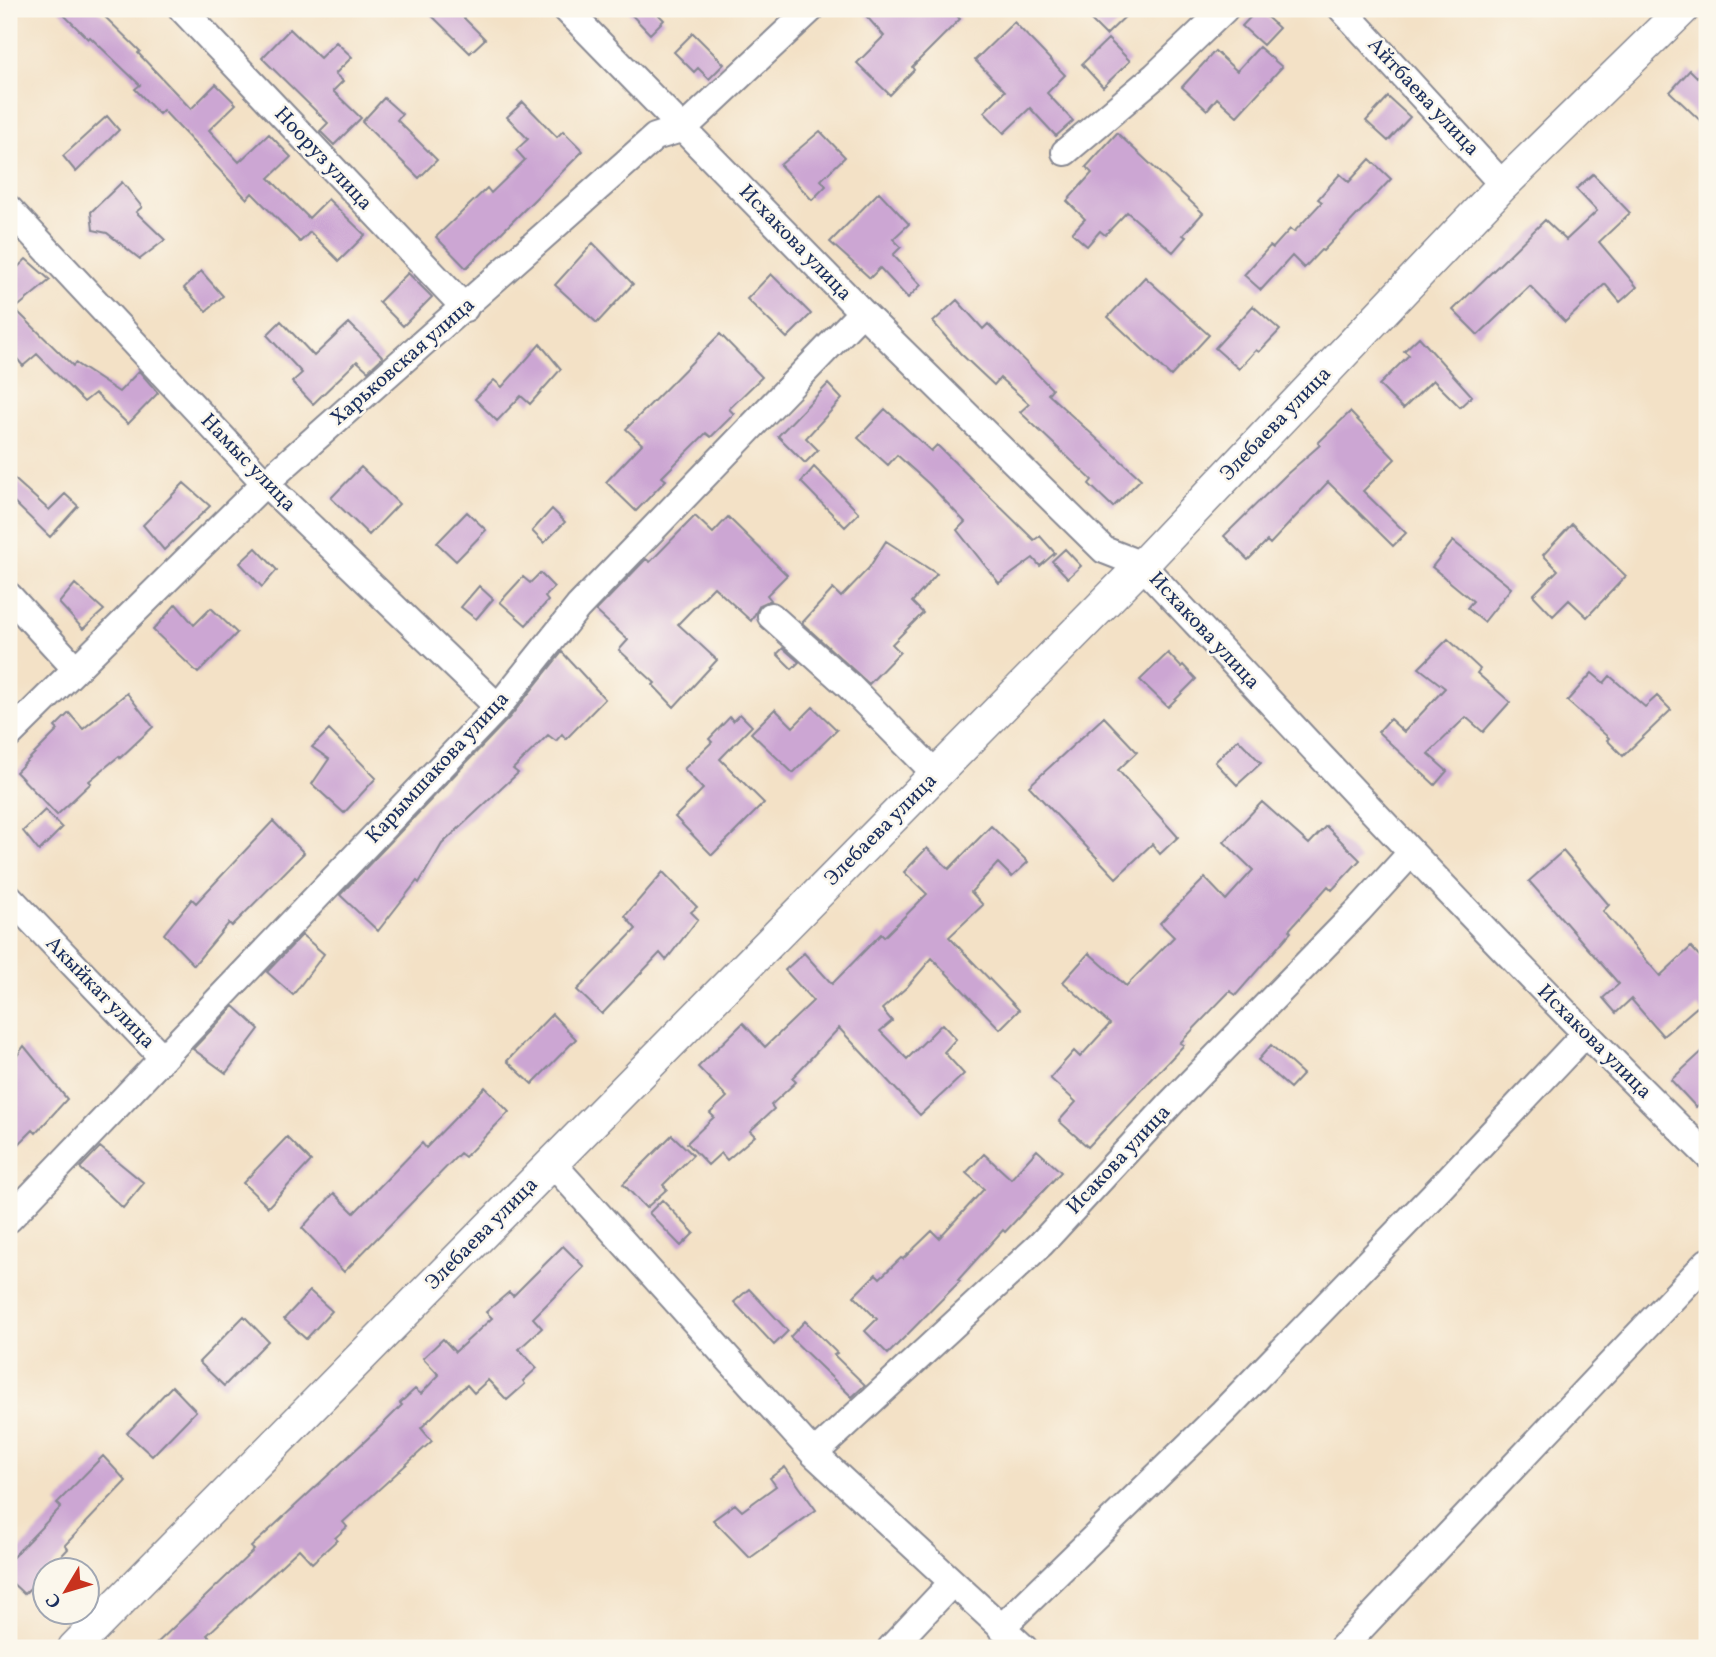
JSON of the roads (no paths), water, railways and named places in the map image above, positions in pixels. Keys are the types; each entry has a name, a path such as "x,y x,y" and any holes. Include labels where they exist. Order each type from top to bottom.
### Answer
{"street":[{"name":"Нооруз улица","path":"182,9 465,308"},
{"name":"Исхакова улица","path":"566,9 862,312 1104,550 1142,565 1584,1034 1707,1156"},
{"name":"Харьковская улица","path":"9,735 265,483 655,137 684,128 811,9"},
{"path":"1065,152 1155,76 1225,9"},
{"name":"Айтбаева улица","path":"1342,9 1503,185"},
{"name":"Элебаева улица","path":"74,1648 1142,565 1503,185 1683,9"},
{"name":"Намыс улица","path":"9,209 265,483 498,707"},
{"name":"Карымшакова улица","path":"9,1219 498,707 578,607 862,312"},
{"path":"9,596 75,668"},
{"path":"771,617 849,686 936,774"},
{"name":"Исакова улица","path":"814,1454 1041,1244 1172,1102 1411,853"},
{"name":"Акыйкат улица","path":"9,897 163,1058"},
{"path":"1001,1628 1242,1393 1584,1034"},
{"path":"552,1163 814,1454 1024,1648"},
{"path":"1342,1648 1707,1262"},
{"path":"891,1648 952,1583"}]}
